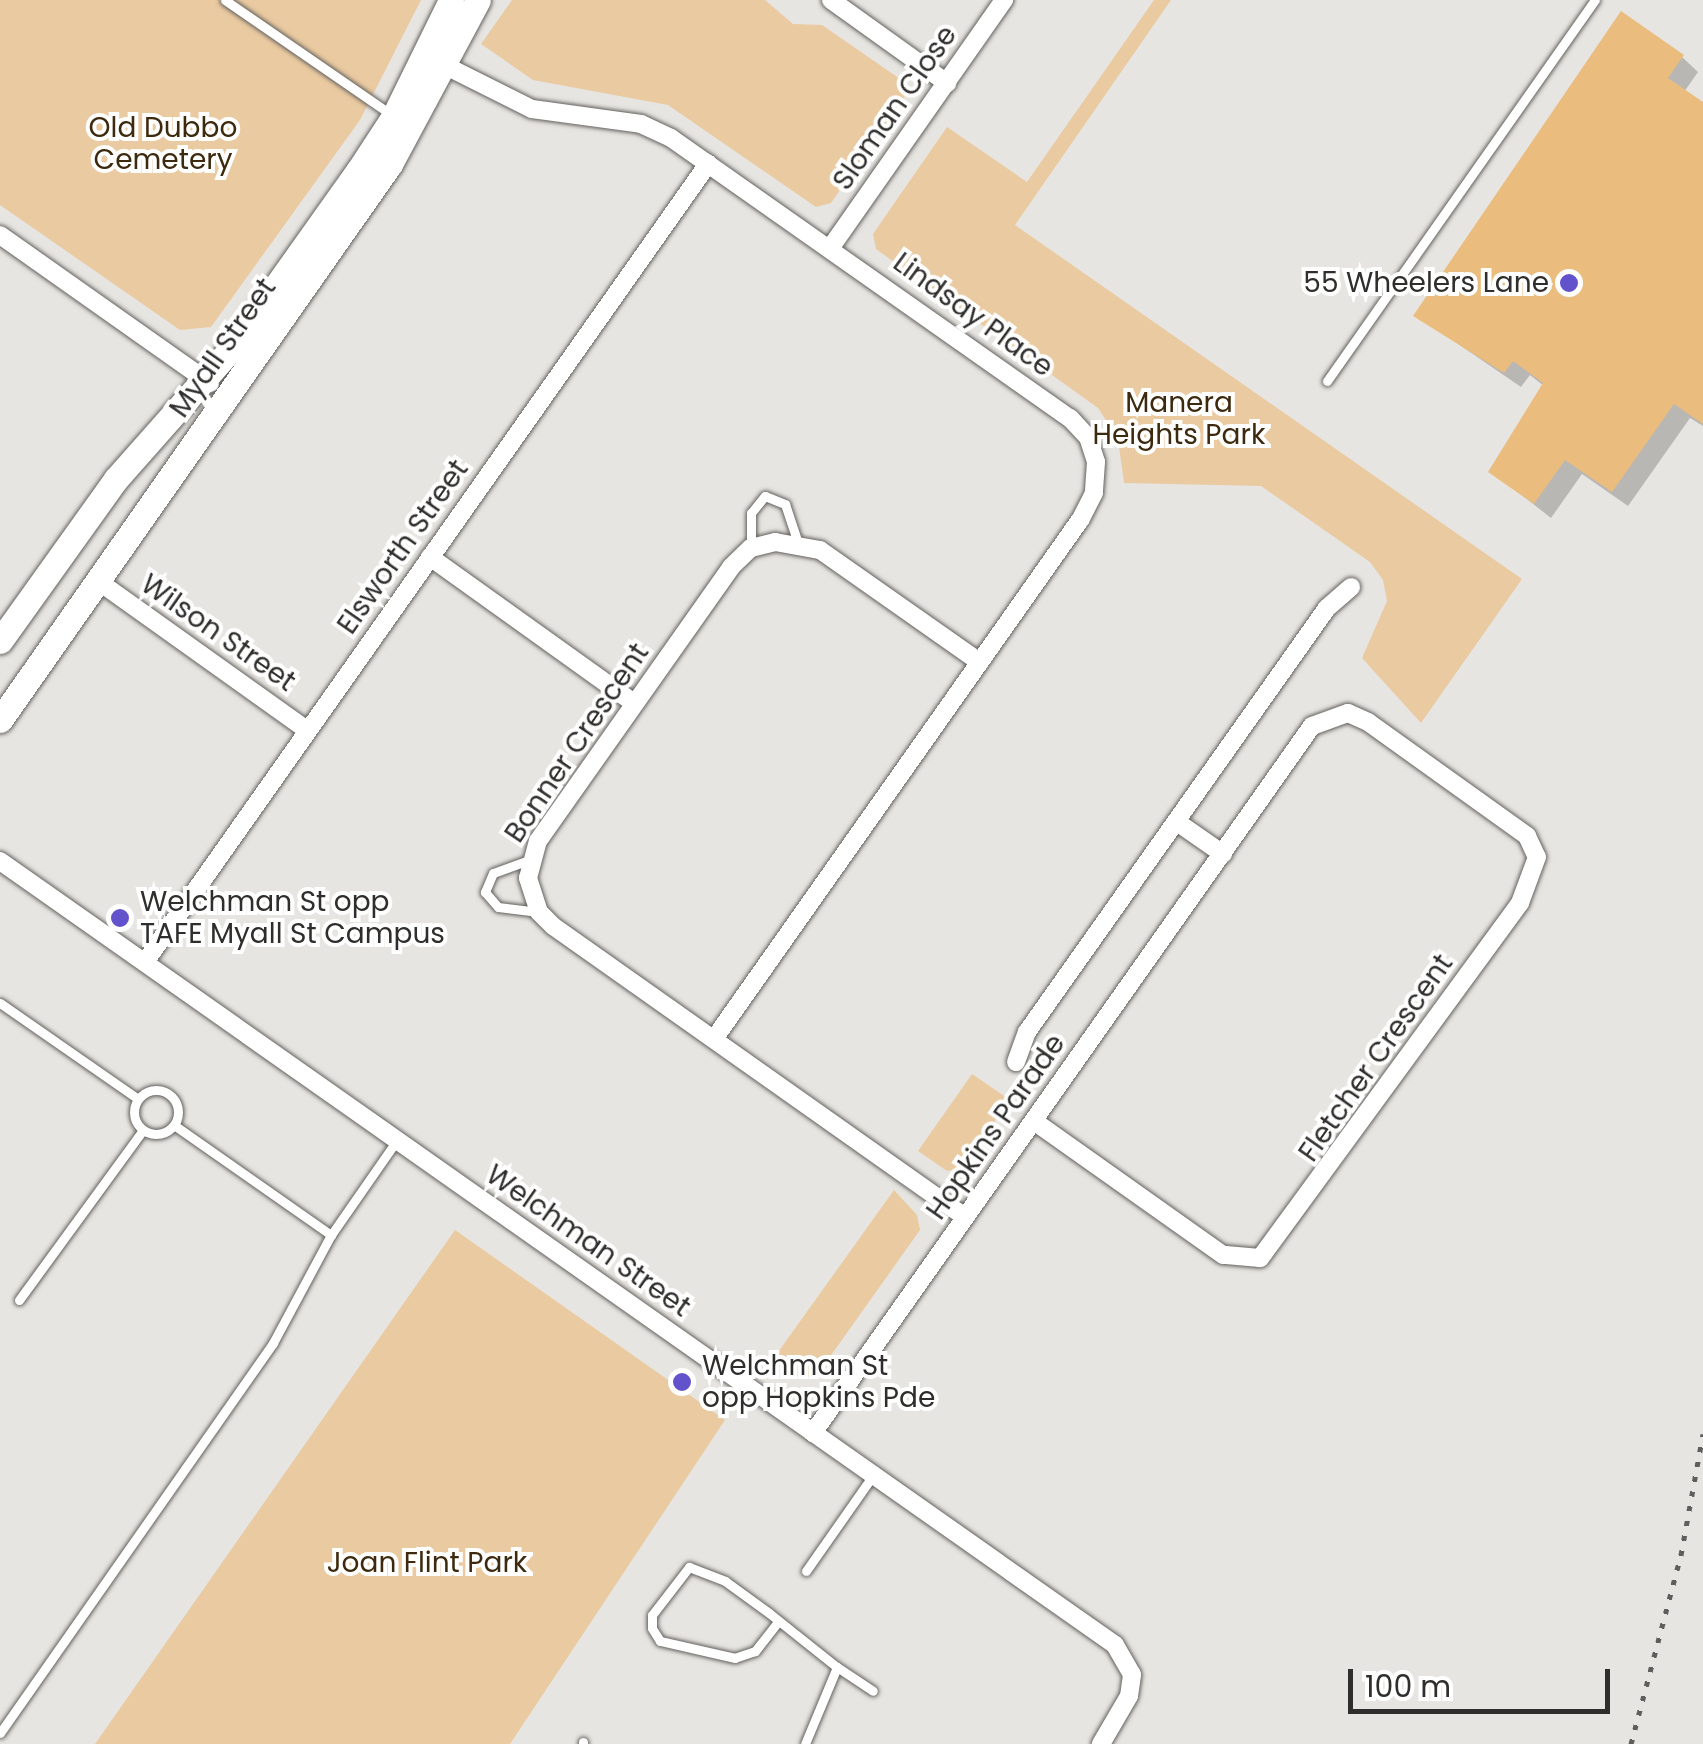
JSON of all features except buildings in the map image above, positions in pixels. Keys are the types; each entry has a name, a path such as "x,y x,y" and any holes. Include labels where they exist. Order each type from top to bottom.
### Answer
{"street":[{"name":"Myall Street","path":"0,720 98,581 217,387 394,116 451,0"},
{"name":"Myall Street","path":"0,641 116,479 217,387 390,164 446,66 478,0"},
{"path":"832,0 947,83"},
{"name":"Sloman Close","path":"831,247 1004,0"},
{"name":"Lindsay Place","path":"446,66 532,109 641,124 708,164 831,247 1088,437 1096,462 1094,494 714,1038"},
{"name":"Elsworth Street","path":"145,962 708,164"},
{"path":"0,235 217,387"},
{"path":"751,548 798,543 848,568 978,660"},
{"name":"Bonner Crescent","path":"539,912 529,860 634,702 751,548"},
{"path":"430,557 634,702"},
{"name":"Wilson Street","path":"98,581 307,730"},
{"name":"Hopkins Parade","path":"1016,1062 1028,1032 1327,608 1351,588"},
{"name":"Hopkins Parade","path":"814,1433 1312,726 1348,714"},
{"name":"Fletcher Crescent","path":"1034,1121 1223,1255 1260,1258 1284,1233 1520,903 1536,857 1510,819 1348,714"},
{"path":"1178,822 1222,854"},
{"name":"Welchman Street","path":"0,861 1116,1645 1132,1675 1129,1696 1101,1744"},
{"path":"539,912 965,1217"}],"lane":[{"path":"225,0 394,116"},
{"path":"1326,381 1595,0"},
{"path":"751,548 751,513 765,496 785,504 798,543"},
{"path":"529,860 494,872 485,892 498,907 539,912"},
{"path":"0,1003 138,1099"},
{"path":"149,1090 169,1094 178,1112 174,1126 159,1134 142,1130 134,1116 138,1099 149,1090"},
{"path":"174,1126 331,1235"},
{"path":"19,1300 142,1130"},
{"path":"0,1733 273,1343 306,1292 331,1235 397,1140"},
{"path":"806,1571 874,1474"},
{"path":"777,1623 754,1651 735,1658 660,1641 652,1628 652,1615 689,1567 725,1581 873,1690"},
{"path":"805,1744 837,1667"}],"green space":[{"name":"Old Dubbo Cemetery","path":"0,0 421,0 360,120 211,327 180,330 0,205"},
{"path":"512,0 765,0 793,24 822,25 903,81 905,96 831,203 816,207 668,105 533,80 481,44"},
{"name":"Manera Heights Park","path":"1154,0 1171,0 1015,225 1522,579 1421,723 1362,658 1387,601 1383,580 1370,562 1261,486 1124,483 1118,439 1098,408 876,249 873,234 947,127 1027,182"},
{"path":"972,1074 1010,1100 961,1168 947,1171 918,1151"},
{"path":"894,1190 917,1215 920,1230 817,1375 802,1378 771,1362"},
{"name":"Joan Flint Park","path":"455,1230 725,1420 510,1744 95,1744"}],"railway":[{"path":"1631,1744 1681,1555 1703,1434"}],"place":[{"name":"55 Wheelers Lane","path":"1569,283"},
{"name":"Welchman St opp TAFE Myall St Campus","path":"120,918"},
{"name":"Welchman St opp Hopkins Pde","path":"682,1382"}]}
